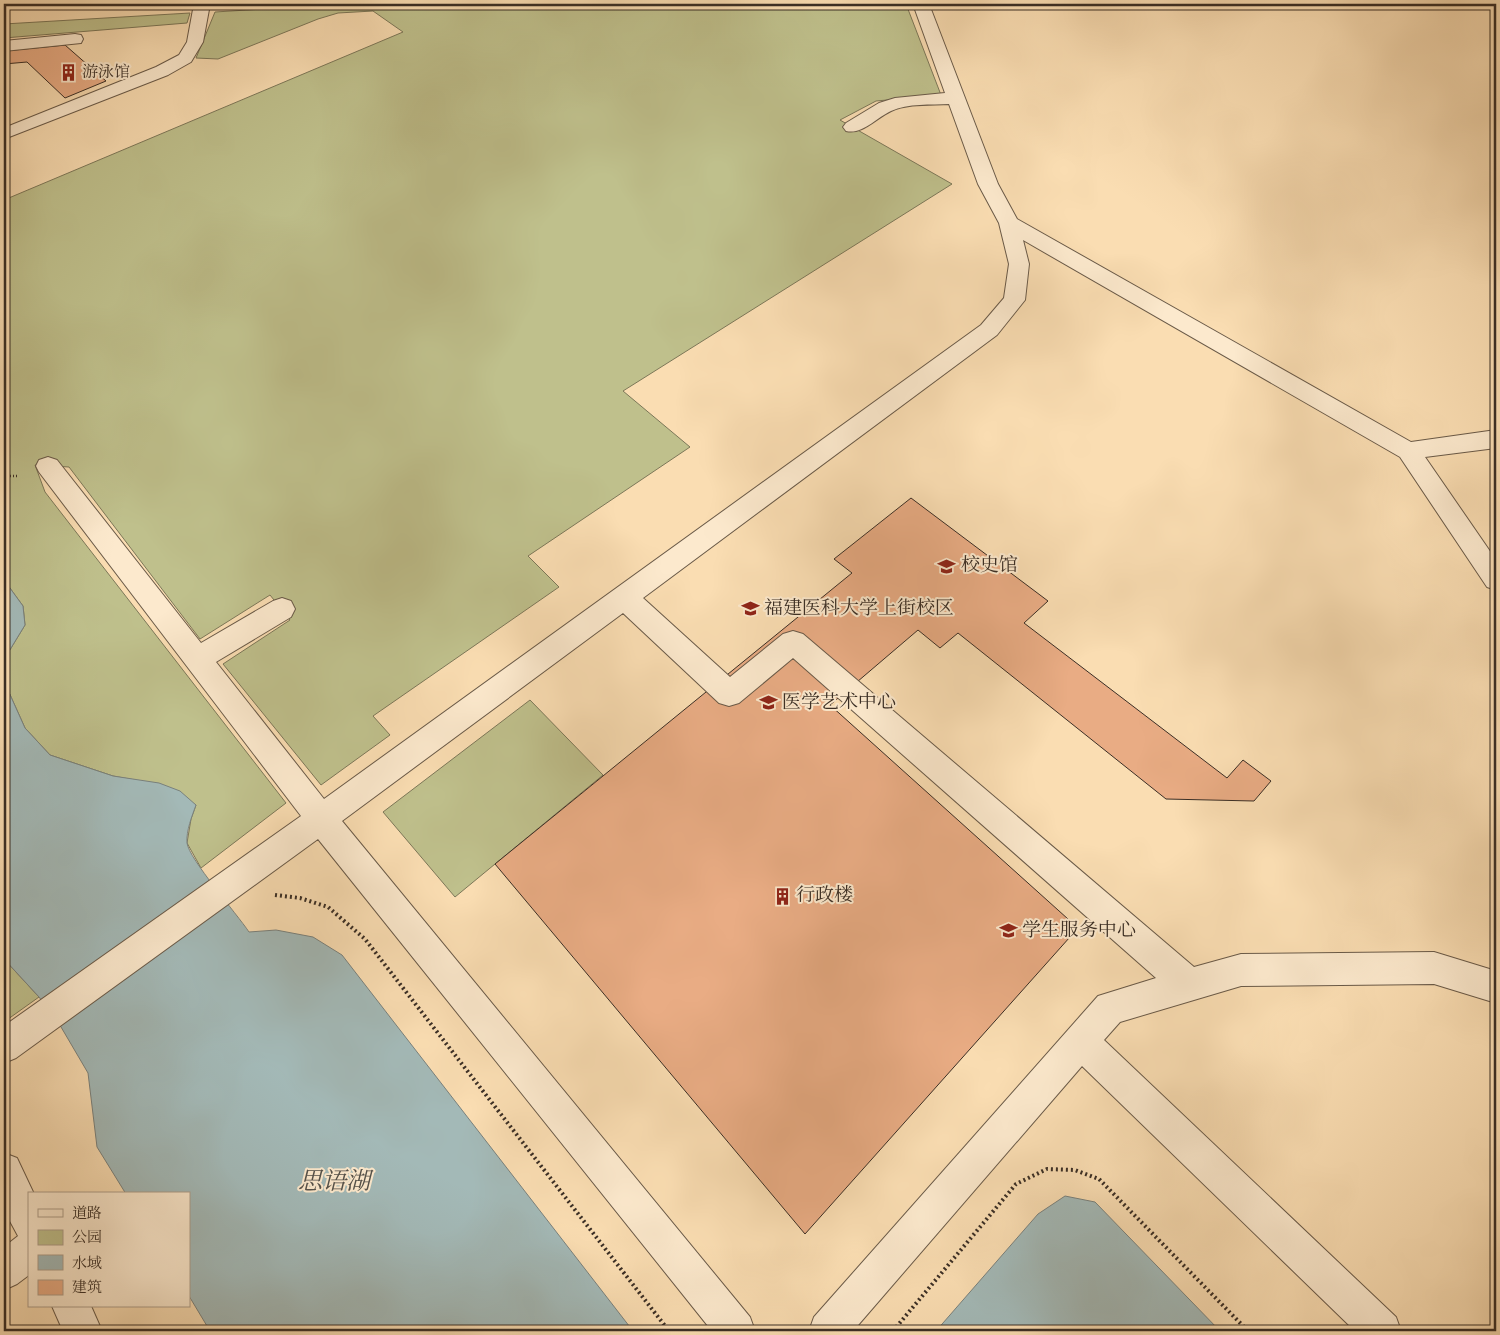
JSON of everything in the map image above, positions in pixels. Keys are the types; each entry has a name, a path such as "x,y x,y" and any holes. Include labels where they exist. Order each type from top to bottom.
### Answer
{"street":[{"path":"4,134 162,71 185,58 195,42 202,4"},
{"path":"9,1042 321,819 989,330 1014,300 1019,264 1009,223 988,184 921,4"},
{"path":"4,46 75,39"},
{"path":"852,126 885,107 956,98"},
{"path":"1009,223 1408,451 1496,580"},
{"path":"1408,451 1496,439"},
{"path":"48,466 321,819 736,1331"},
{"path":"624,597 729,694 793,642 1189,985"},
{"path":"197,660 282,609"},
{"path":"828,1331 1110,1008 1241,970 1434,968 1496,987"},
{"path":"1081,1041 1382,1331"},
{"path":"4,1171 28,1220"},
{"path":"4,1271 28,1251"},
{"path":"72,1308 83,1331"}],"path":[{"path":"226,887 300,898 328,907 365,939 669,1331"},
{"path":"893,1331 1016,1184 1047,1169 1075,1170 1099,1179 1248,1331"}],"green space":[{"path":"344,4 906,4 941,95 876,101 840,120 952,184 623,391 690,447 528,556 559,587 373,716 390,735 321,785 223,664 290,620 270,595 200,639 69,467 35,465 45,492 286,803 201,868 187,843 191,819 196,805 135,780 113,776 50,755 25,728 7,688 8,653 25,625 23,606 7,584 4,569 4,200 403,32 373,11 338,13 318,19 218,59 196,58 215,12"},
{"path":"190,13 187,23 4,38 4,24"},
{"path":"530,700 603,775 455,897 383,812"},
{"path":"4,959 39,997 4,1022"}],"water":[{"name":"思语湖","path":"4,569 7,584 23,606 25,625 8,653 7,688 25,728 50,755 113,776 159,783 180,791 196,805 187,834 187,843 190,851 204,873 249,932 276,930 313,937 342,955 633,1331 210,1331 190,1298 190,1192 125,1192 97,1147 88,1073 61,1027 39,997 4,959"},
{"path":"1065,1196 1095,1202 1220,1331 936,1331 1038,1214"}],"building":[{"name":"游泳馆","path":"65,45 106,81 65,98 27,62 4,64 4,51"},
{"name":"行政楼","path":"911,498 1048,601 1024,623 1227,778 1243,760 1271,781 1254,801 1166,799 958,633 940,648 918,630 830,705 1078,928 805,1234 495,864 852,573 834,559"}],"place":[{"name":"游泳馆","path":"68,73"},
{"name":"校史馆","path":"947,566"},
{"name":"福建医科大学上街校区","path":"750,609"},
{"name":"医学艺术中心","path":"768,703"},
{"name":"行政楼","path":"782,896"},
{"name":"学生服务中心","path":"1008,931"}]}
